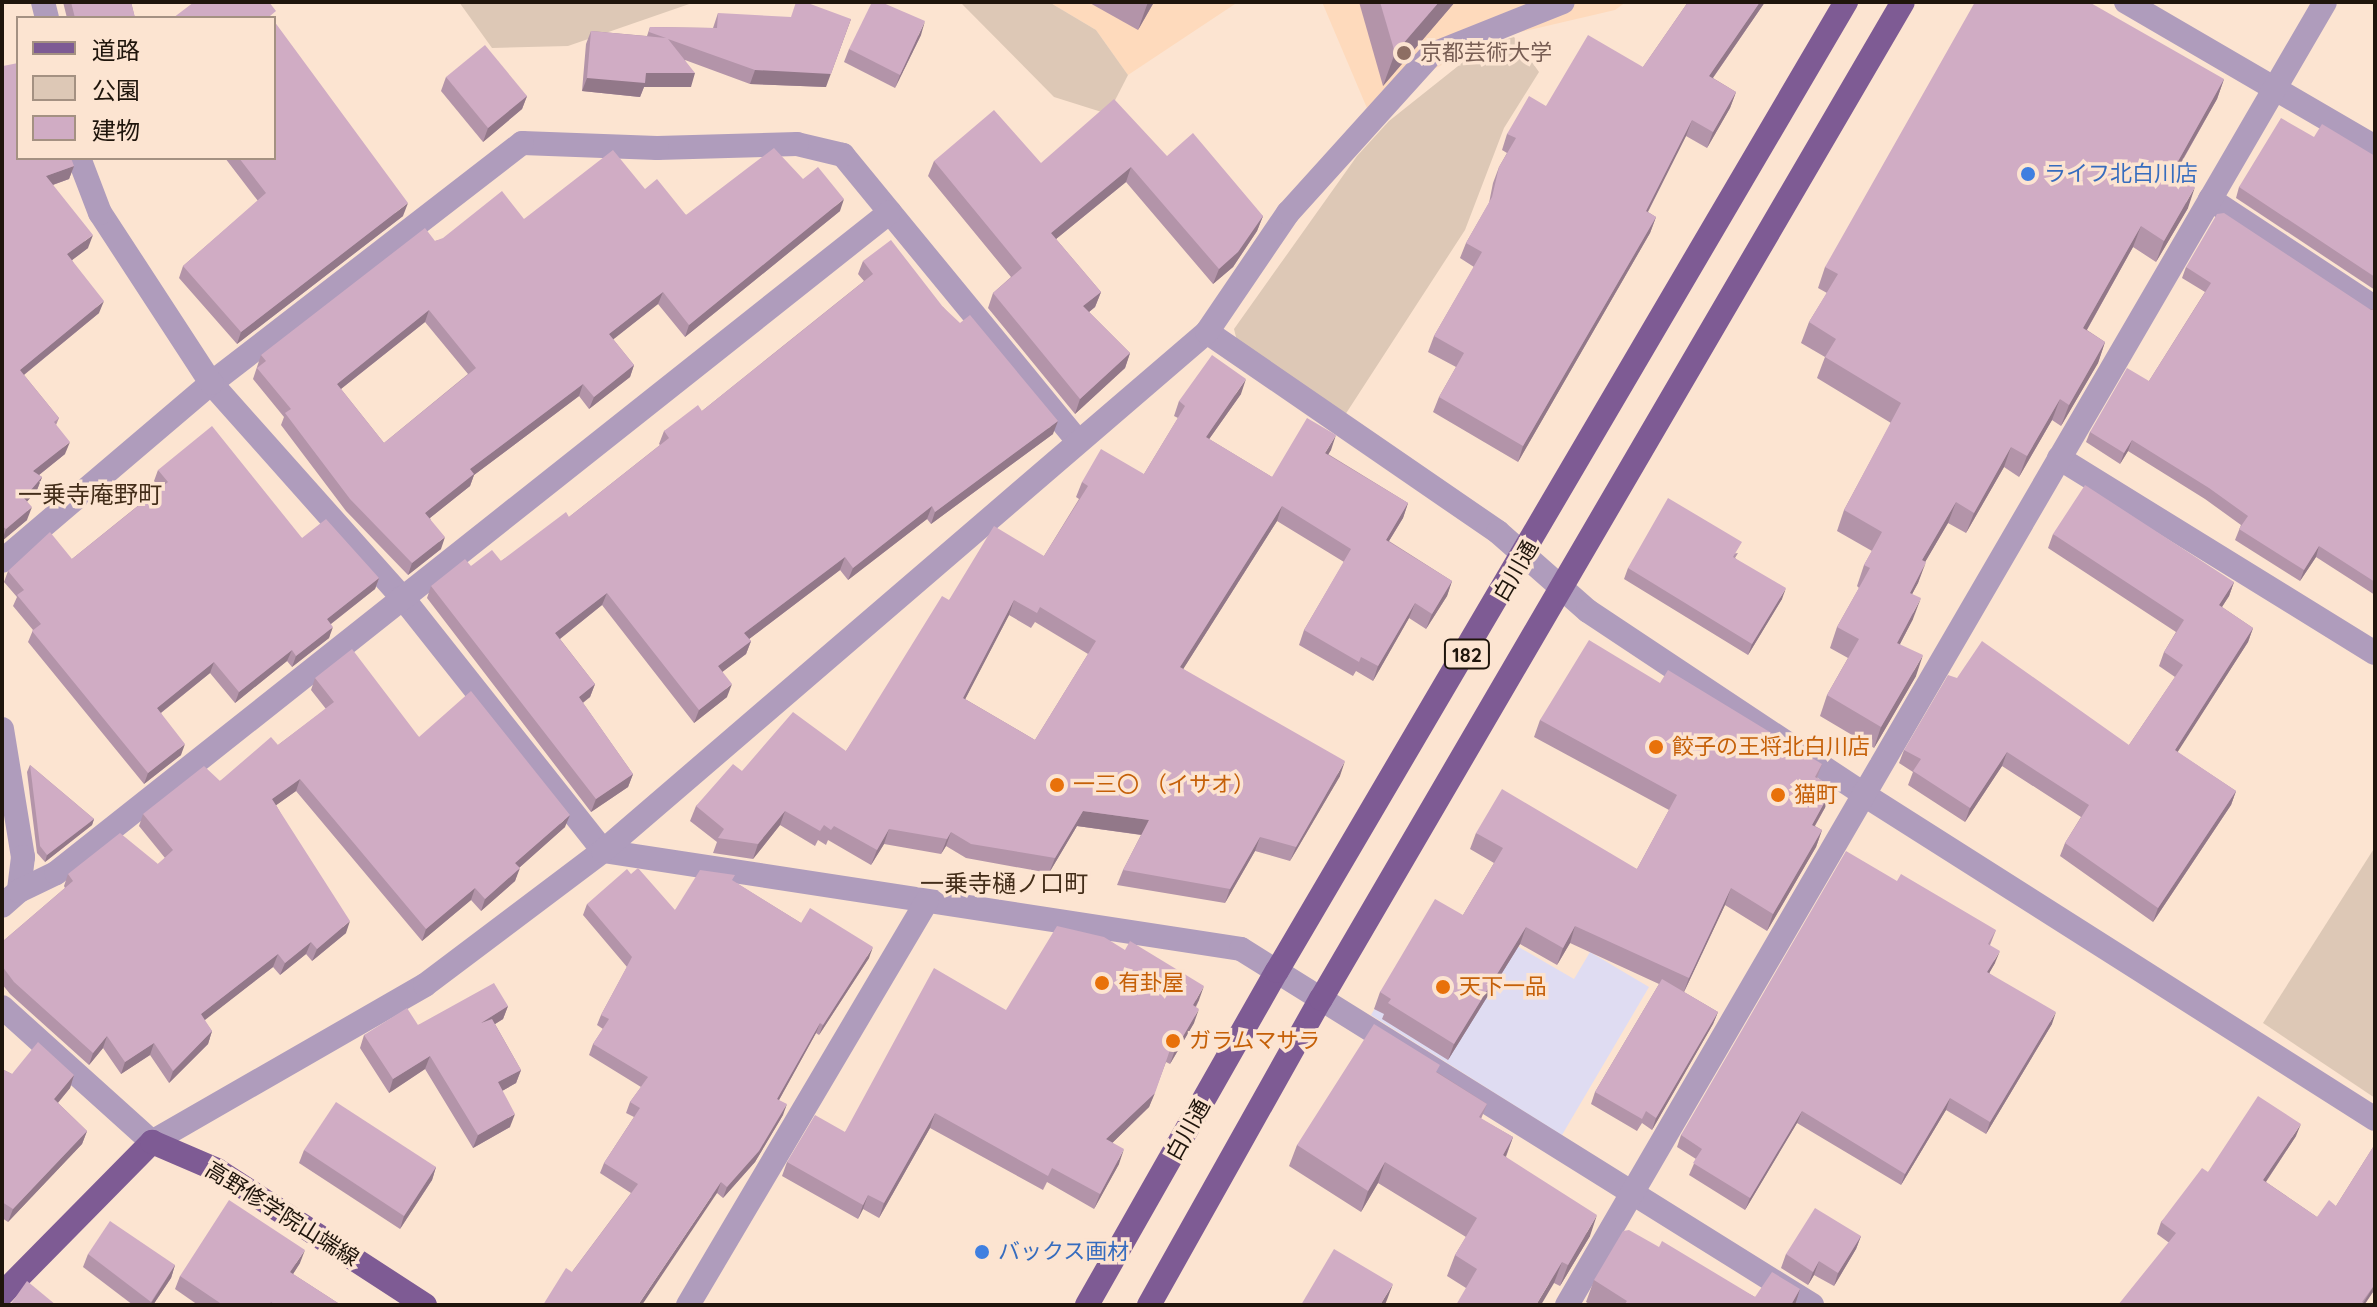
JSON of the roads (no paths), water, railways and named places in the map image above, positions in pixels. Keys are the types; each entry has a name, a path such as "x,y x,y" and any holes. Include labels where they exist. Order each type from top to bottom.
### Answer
{"main road":[{"name":"白川通","path":"1087,1305 1277,971 1525,556 1846,2"},
{"name":"182","path":"1149,1305 1321,999 1903,2"},
{"path":"2,1294 152,1142"},
{"name":"高野修学院山端線","path":"152,1142 217,1170 425,1305"}],"street":[{"path":"2,1007 152,1142 425,985 603,851 1077,440 1207,332 1288,213 1431,55 1563,2"},
{"path":"2126,2 2375,147"},
{"path":"1567,1305 1636,1192 1863,794 2325,2"},
{"path":"2,561 211,383 522,143 657,148 797,144 843,155 1077,440"},
{"path":"80,160 100,213 211,383 402,597 603,851 1241,949 1636,1192 1812,1305"},
{"path":"2210,199 2375,308"},
{"path":"10,899 56,873 890,212"},
{"path":"1207,332 1525,556 1561,588 1863,794 2375,1119"},
{"path":"2059,458 2375,653"},
{"path":"2,729 23,857 10,899"},
{"path":"688,1305 927,901"}],"place":[{"name":"京都芸術大学","path":"1404,53"},
{"name":"ライフ北白川店","path":"2028,174"},
{"name":"餃子の王将北白川店","path":"1656,747"},
{"name":"一三〇 （イサオ）","path":"1057,785"},
{"name":"猫町","path":"1778,795"},
{"name":"有卦屋","path":"1102,983"},
{"name":"天下一品","path":"1443,987"},
{"name":"ガラムマサラ","path":"1173,1041"},
{"name":"バックス画材","path":"982,1252"}],"district":[{"name":"一乗寺庵野町","path":"90,495"},
{"name":"一乗寺樋ノ口町","path":"1004,884"}]}
